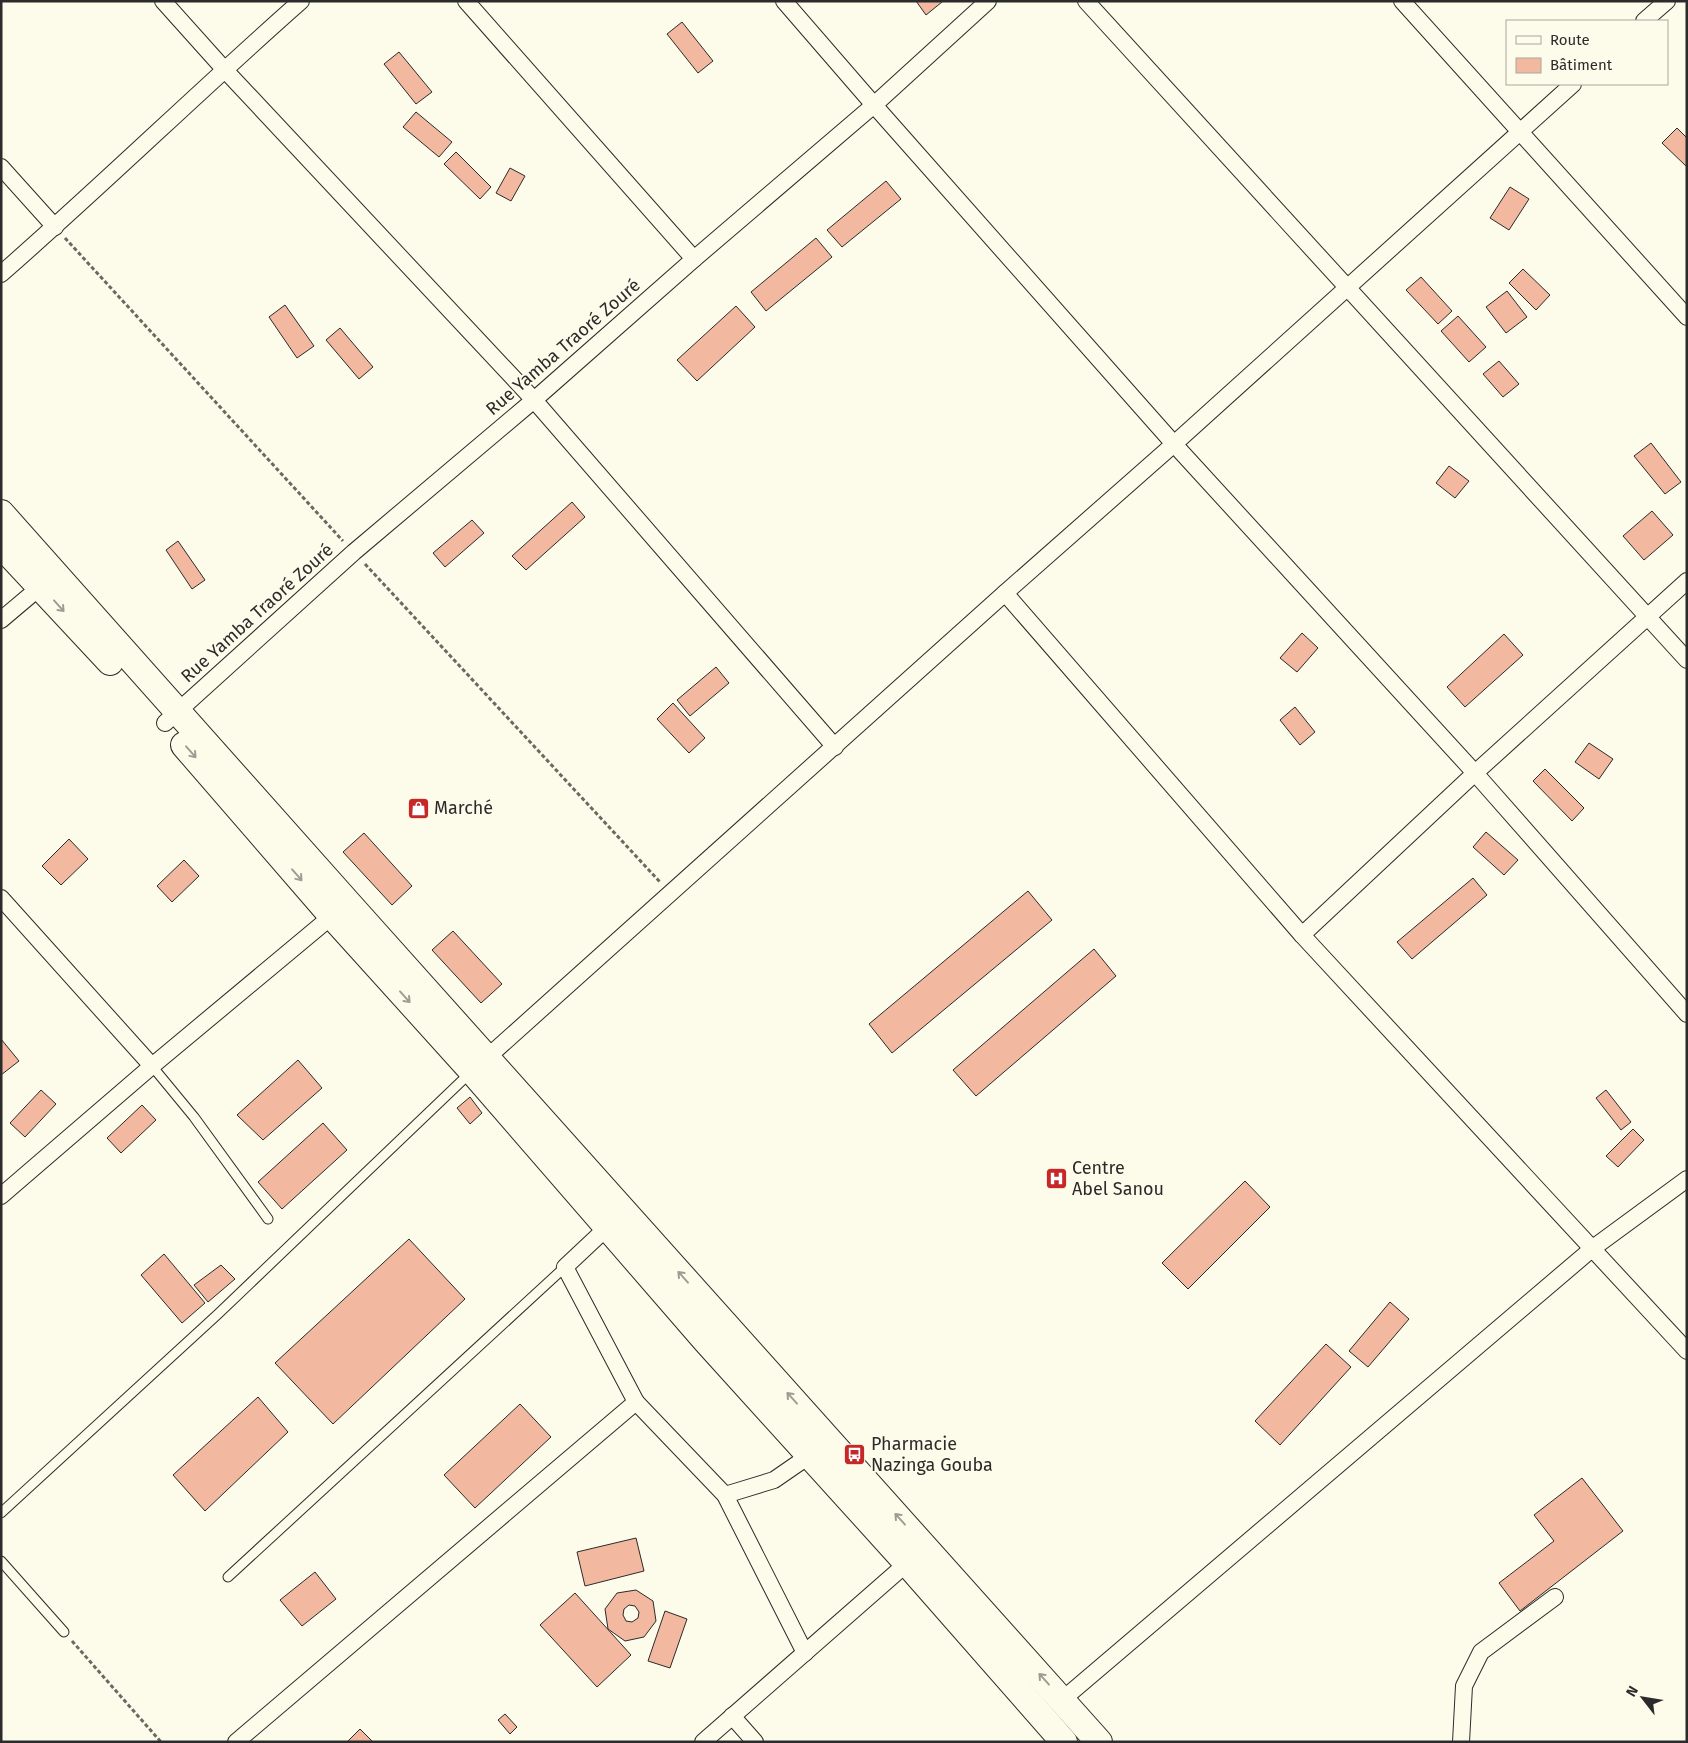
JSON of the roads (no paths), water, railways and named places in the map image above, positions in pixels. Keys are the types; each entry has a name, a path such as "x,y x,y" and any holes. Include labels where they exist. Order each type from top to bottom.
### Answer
{"main road":[{"path":"1,513 48,580 172,717 616,1219 809,1457 916,1555 1062,1700 1099,1742"},
{"path":"1,545 48,580"},
{"path":"172,717 332,916 480,1064"},
{"path":"616,1219 830,1440 916,1555 1064,1742"}],"street":[{"path":"163,1 224,70 534,400 835,747"},
{"path":"1,274 55,227 301,1"},
{"path":"466,1 694,259"},
{"path":"784,1 1174,444 1475,774 1687,1014"},
{"name":"Rue Yamba Traoré Zouré","path":"172,717 354,552 534,400 694,259 874,105 988,1"},
{"path":"1086,1 1687,660"},
{"path":"1402,1 1687,317"},
{"path":"1645,20 1667,1"},
{"path":"480,1064 1174,444 1572,85"},
{"path":"1,167 55,227"},
{"path":"1,620 48,580"},
{"path":"1302,935 1687,581"},
{"path":"1005,593 1302,935 1594,1248 1687,1351"},
{"path":"1,898 152,1066"},
{"path":"1,1196 152,1066 332,916"},
{"path":"1062,1700 1594,1248 1687,1179"},
{"path":"616,1219 565,1266 636,1402 725,1495 805,1653"},
{"path":"236,1742 636,1402"},
{"path":"725,1495 774,1480 809,1457 830,1440"},
{"path":"703,1742 916,1555"},
{"path":"1461,1742 1464,1686 1482,1652 1555,1596"},
{"path":"732,1716 755,1742"}],"lane":[{"path":"1,1513 218,1314 480,1064"},
{"path":"152,1066 194,1117 268,1219"},
{"path":"228,1577 565,1266"},
{"path":"1,1561 64,1632"}],"place":[{"name":"Marché","path":"418,808"},
{"name":"Centre Abel Sanou","path":"1056,1178"},
{"name":"Pharmacie Nazinga Gouba","path":"855,1454"}]}
